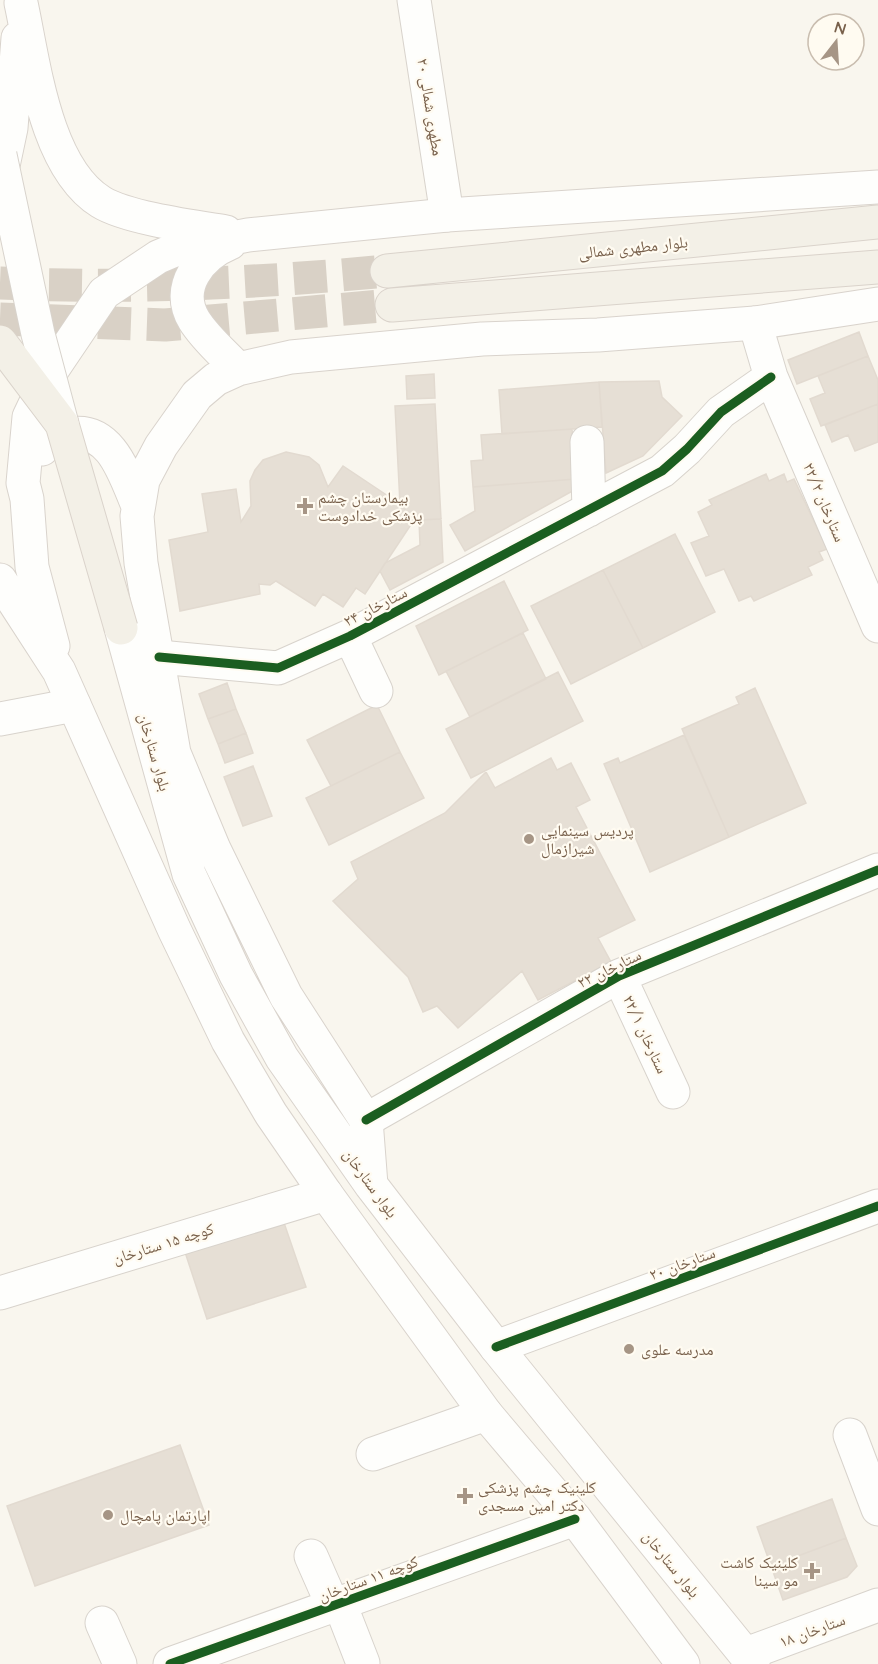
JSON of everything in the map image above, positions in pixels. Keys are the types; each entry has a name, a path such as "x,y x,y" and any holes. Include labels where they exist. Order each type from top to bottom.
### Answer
{"main road":[{"name":"۲۰ مطهری شمالی","path":"414,0 447,215"},
{"path":"0,180 11,128 21,3 52,135 82,186 102,202 122,210 186,225 248,235"},
{"path":"0,155 38,334 62,424"},
{"path":"59,671 32,567 27,499 23,483 30,417 50,373 104,293 158,257 177,249 248,235 447,215 878,187"},
{"name":"بلوار مطهرى شمالى","path":"387,271 878,222"},
{"path":"238,369 194,320 190,309 188,287 201,261 215,249 248,235"},
{"path":"392,305 878,267"},
{"path":"371,1185 366,1120 286,996 214,849 174,753 141,563 138,506 143,480 179,419 197,395 238,369 291,357 482,339 598,335 755,323 878,304"},
{"name":"۲۲/۲ ستارخان","path":"755,323 771,377 878,626"},
{"path":"0,342 62,424"},
{"name":"۲۴ ستارخان","path":"159,657 278,668 350,636 662,471 687,449 721,411 771,377"},
{"name":"بلوار ستارخان","path":"62,424 189,874 236,975 282,1058 371,1185 496,1347 749,1659"},
{"path":"27,499 35,460 46,444 59,435 89,434 102,441 116,456 138,506"},
{"path":"586,442 589,510"},
{"path":"0,580 59,671 174,929 228,1041 271,1114 326,1194 486,1414 575,1519 683,1664"},
{"path":"350,636 376,691"},
{"path":"0,719 74,705"},
{"name":"۲۲ ستارخان","path":"366,1120 619,976 878,870"},
{"name":"۲۲/۱ ستارخان","path":"619,976 673,1092"},
{"name":"کوچه ۱۵ ستارخان","path":"0,1293 326,1194"},
{"name":"۲۰ ستارخان","path":"496,1347 878,1206"},
{"path":"373,1454 486,1414"},
{"path":"850,1435 878,1509"},
{"name":"کوچه ۱۱ ستارخان","path":"170,1664 575,1519"},
{"path":"310,1556 363,1663"},
{"name":"۱۸ ستارخان","path":"749,1659 878,1605"},
{"path":"102,1623 120,1664"}],"building":[{"path":"859,332 868,356 797,384 788,360"},
{"path":"868,356 878,380 878,404 821,426 810,399 825,393 818,376"},
{"path":"434,374 435,398 407,399 406,376"},
{"path":"659,381 662,397 682,416 643,456 606,473 599,382"},
{"path":"599,382 602,427 502,434 499,390"},
{"path":"435,404 441,519 414,520 400,504 395,406"},
{"path":"878,404 878,442 855,451 848,435 832,442 825,425"},
{"path":"572,429 576,479 473,487 471,461 483,460 481,435"},
{"path":"286,452 309,457 319,465 328,487 343,466 400,504 414,520 365,594 356,588 343,607 323,594 315,606 276,581 270,585 259,584 260,594 180,611 169,540 208,532 202,494 236,489 241,522 251,506 250,481 255,470 263,460"},
{"path":"766,474 769,481 784,474 787,482 794,479 827,549 819,552 823,560 808,567 812,575 754,601 751,596 739,601 724,569 706,576 691,543 709,536 698,512 712,505 709,500"},
{"path":"576,479 576,489 465,551 450,525 475,511 473,487"},
{"path":"441,519 443,562 390,590 380,571 385,563 420,545 419,520"},
{"path":"675,534 715,612 643,648 603,570"},
{"path":"603,570 643,648 571,684 531,606"},
{"path":"504,581 528,630 439,675 416,626"},
{"path":"523,633 546,679 470,717 446,671"},
{"path":"558,672 583,721 471,778 446,729"},
{"path":"227,683 236,709 208,719 199,694"},
{"path":"755,688 806,803 729,837 682,729 739,704 736,697"},
{"path":"377,705 400,752 331,786 307,740"},
{"path":"236,709 246,733 218,744 208,719"},
{"path":"246,733 253,753 225,763 218,744"},
{"path":"684,735 729,837 650,872 604,764 618,758 620,763"},
{"path":"400,752 424,798 329,845 306,798"},
{"path":"551,758 557,770 571,763 590,800 576,807 635,920 598,938 611,962 538,1000 522,971 458,1028 437,1006 423,1012 408,977 333,901 358,879 351,862 445,813 486,772 495,788"},
{"path":"253,766 272,816 243,826 224,777"},
{"path":"281,1214 306,1287 207,1319 183,1246"},
{"name":"اپارتمان پامچال","path":"180,1445 209,1525 35,1586 7,1506"},
{"path":"832,1499 846,1538 771,1566 757,1527"},
{"name":"کلینیک کاشت مو سینا","path":"846,1538 857,1566 847,1577 783,1600 771,1566"}],"tunnel":[{"path":"0,283 194,284 387,271"},
{"path":"0,319 165,325 392,305"}],"cycle path":[{"path":"159,657 278,668 350,636 662,471 687,449 721,412 771,377"},
{"path":"366,1120 619,976 878,870"},
{"path":"496,1347 878,1206"},
{"path":"170,1664 575,1519"}],"place":[{"name":"بیمارستان چشم پزشکی خدادوست","path":"305,506"},
{"name":"پردیس سینمایی شیرازمال","path":"529,839"},
{"name":"مدرسه علوی","path":"629,1349"},
{"name":"کلینیک چشم پزشکی دکتر امین مسجدی","path":"465,1496"},
{"name":"اپارتمان پامچال","path":"108,1515"},
{"name":"کلینیک کاشت مو سینا","path":"812,1571"}]}
